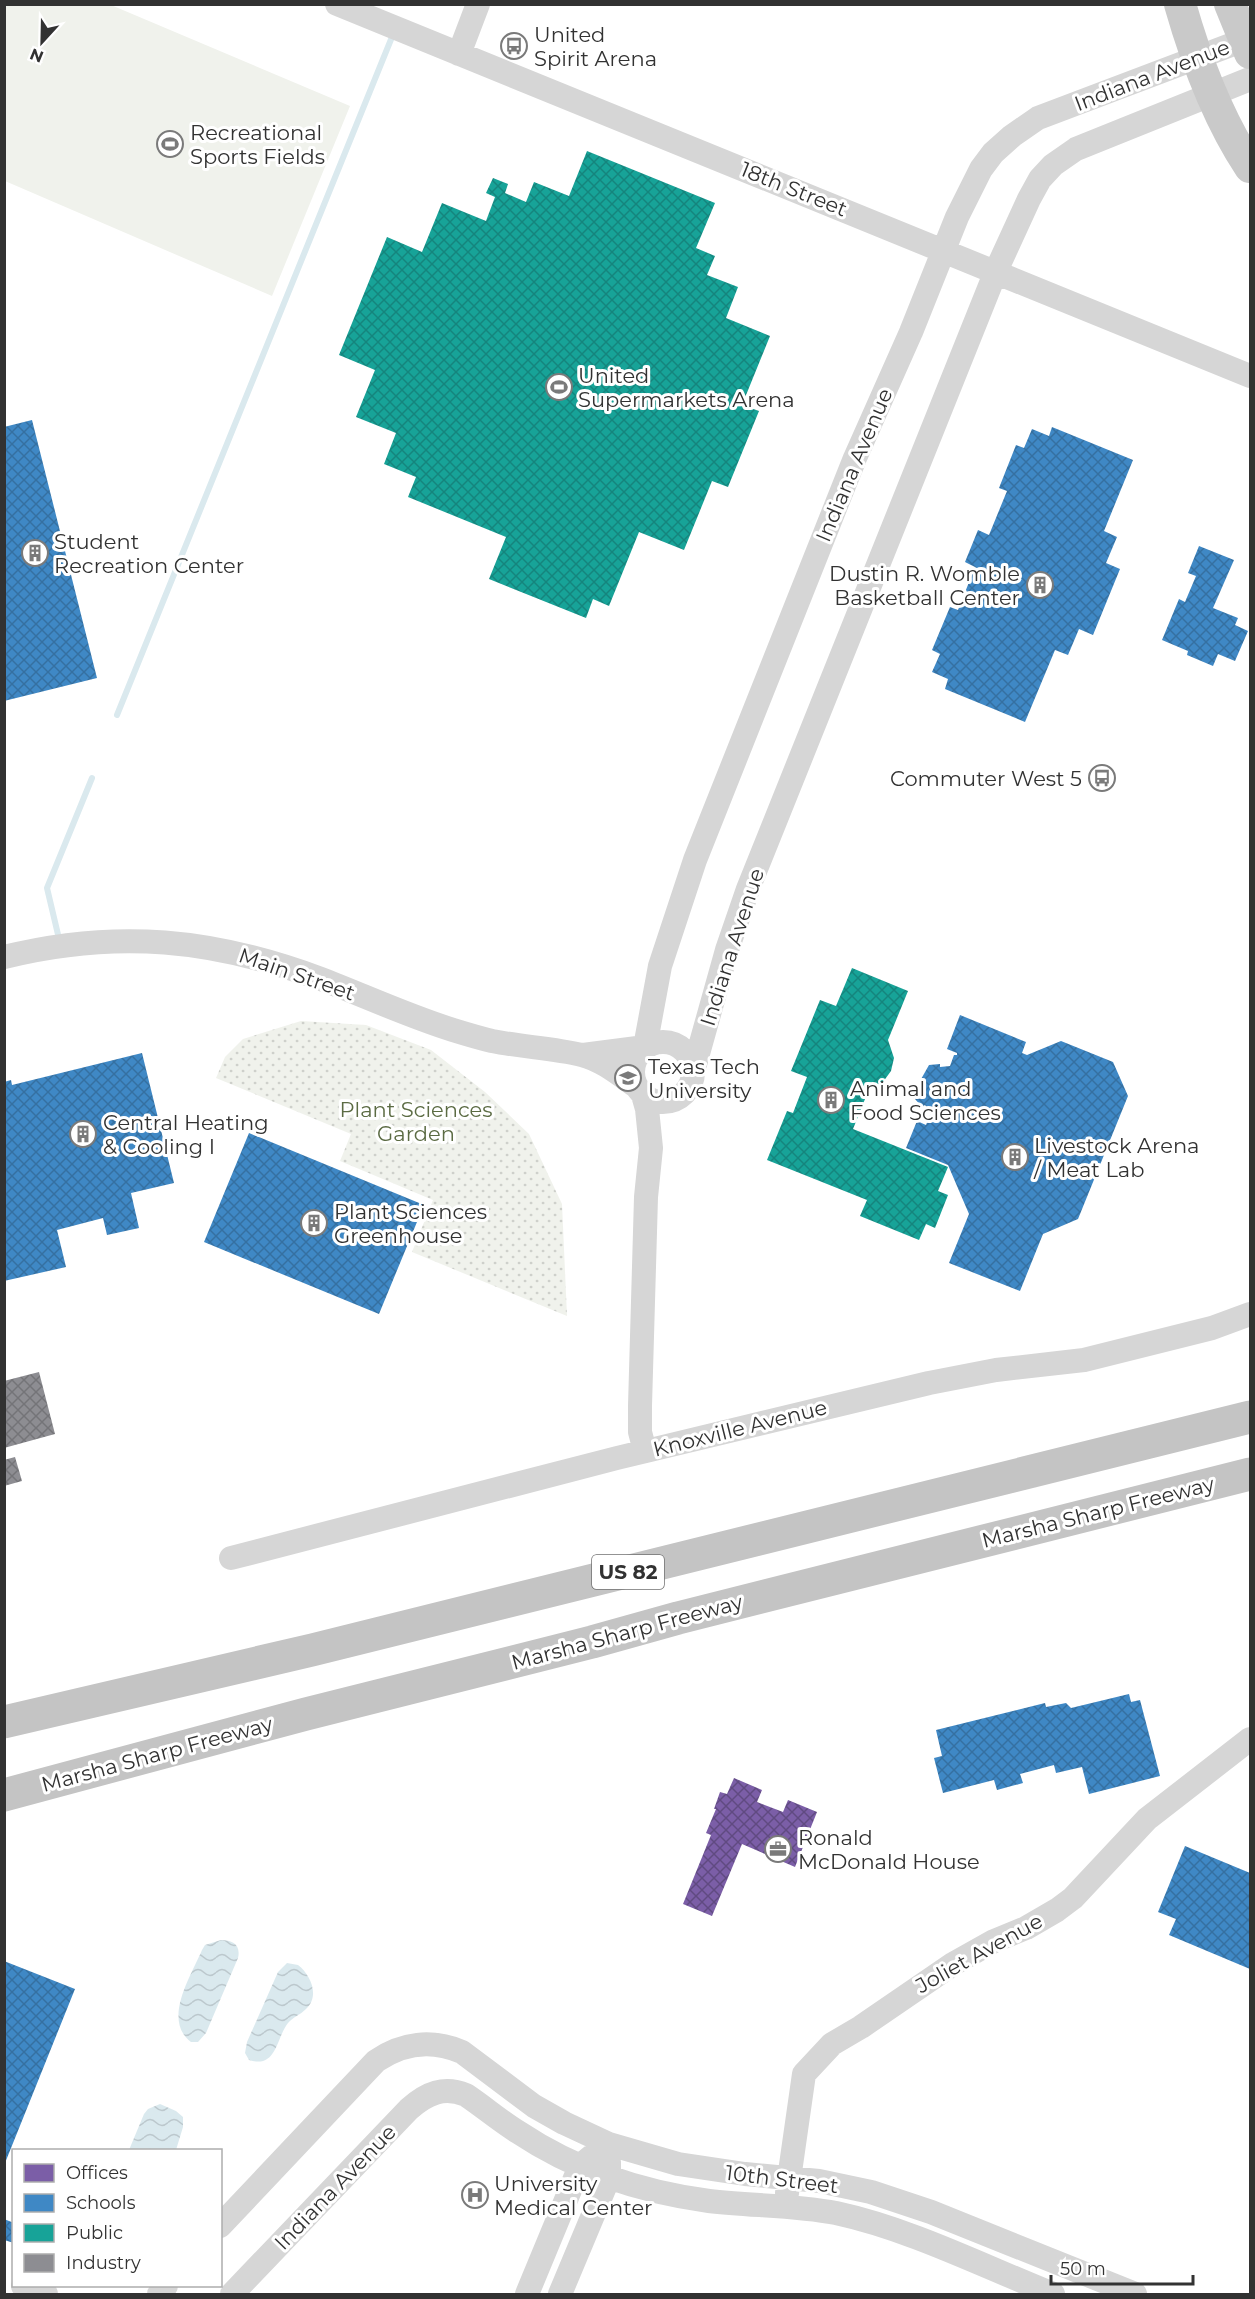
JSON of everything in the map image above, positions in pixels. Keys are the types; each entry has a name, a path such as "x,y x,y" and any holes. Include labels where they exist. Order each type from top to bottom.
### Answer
{"highway":[{"name":"US 82","path":"4,1722 312,1650 1251,1417"},
{"name":"Marsha Sharp Freeway","path":"4,1795 678,1618 1251,1474"},
{"path":"1191,1489 1251,1481"}],"main road":[{"path":"1180,4 1213,95 1230,132 1251,167"},
{"path":"1230,4 1247,47"}],"street":[{"name":"18th Street","path":"337,4 1251,376"},
{"path":"459,54 478,4"},
{"name":"Indiana Avenue","path":"645,1047 660,966 695,860 851,469 911,332 943,249 981,169 993,153 1012,136 1038,118 1199,58 1247,47"},
{"name":"Indiana Avenue","path":"694,1068 727,950 748,889 996,271 1040,179 1053,165 1076,149 1251,79"},
{"name":"Main Street","path":"4,957 32,950 110,941 166,942 233,951 323,980 452,1030 491,1041 584,1055 602,1063 640,1091"},
{"path":"645,1452 640,1432 646,1197 651,1148 647,1109 633,1078 633,1068 635,1058 645,1047 658,1041 678,1044 691,1059 694,1068 693,1078 651,1148"},
{"name":"Main Street","path":"584,1055 645,1047"},
{"path":"640,1091 660,1102 678,1099 685,1094"},
{"name":"Knoxville Avenue","path":"231,1558 645,1452 929,1383 996,1370 1084,1360 1212,1328 1251,1314"},
{"name":"Joliet Avenue","path":"786,2207 804,2074 832,2044 861,2027 953,1964 1057,1910 1072,1898 1147,1819 1251,1739"},
{"name":"10th Street","path":"222,2224 376,2061 407,2046 441,2045 462,2052 519,2096 548,2114 609,2144 678,2164 745,2174 789,2176 892,2198 1135,2295"},
{"name":"Indiana Avenue","path":"232,2295 409,2109 429,2094 445,2091"},
{"name":"10th Street","path":"445,2091 457,2091 466,2095 518,2132 580,2166 647,2190 688,2198 836,2213 882,2226 1010,2286 1053,2295"},
{"path":"527,2295 580,2166 609,2144"},
{"path":"560,2295 609,2177 609,2144"},
{"path":"1010,2286 1025,2250"},
{"path":"26,2287 46,2295"}],"green space":[{"name":"Recreational Sports Fields","path":"5,4 111,5 350,106 272,296 5,181"},
{"name":"Plant Sciences Garden","path":"301,1021 366,1025 431,1050 485,1092 529,1134 562,1204 567,1316 412,1252 433,1200 340,1161 351,1134 216,1078 225,1057 243,1039"}],"water":[{"path":"221,1940 235,1944 239,1953 238,1958 206,2033 198,2042 191,2042 183,2033 179,2022 181,1997 205,1945"},
{"path":"287,1963 298,1965 307,1974 313,1992 310,2004 288,2023 270,2056 258,2062 249,2060 245,2053 247,2042 278,1972"},
{"path":"160,2104 183,2117 183,2127 176,2149 129,2149 148,2109"}],"building: Offices":[{"name":"Ronald McDonald House","path":"734,1778 762,1790 757,1802 783,1812 788,1800 817,1812 795,1867 742,1844 712,1916 683,1904 711,1835 706,1833 720,1792 727,1794"}],"building: Schools":[{"name":"Student Recreation Center","path":"32,420 97,678 4,701 4,427"},
{"name":"Dustin R. Womble Basketball Center","path":"1052,427 1133,460 1104,531 1117,537 1106,563 1120,569 1093,635 1079,629 1068,655 1055,650 1025,722 945,689 948,679 932,672 940,654 932,650 950,607 958,610 975,567 965,562 978,530 989,535 1007,491 999,488 1016,445 1024,448 1032,429 1049,436"},
{"path":"1199,546 1234,560 1213,608 1238,618 1235,625 1248,631 1235,661 1218,654 1213,666 1187,655 1188,651 1162,640 1179,599 1185,602 1196,576 1188,573"},
{"name":"Livestock Arena / Meat Lab","path":"960,1015 1026,1042 1022,1053 1027,1055 1061,1041 1113,1062 1128,1096 1078,1219 1043,1234 1020,1291 949,1263 969,1214 948,1165 906,1148 917,1121 926,1125 932,1114 925,1105 922,1107 915,1099 920,1081 929,1065 950,1066 954,1055 957,1055 947,1049"},
{"name":"Central Heating & Cooling I","path":"142,1053 174,1183 131,1193 139,1228 107,1235 103,1218 57,1230 66,1267 4,1281 4,1082 11,1080 12,1085"},
{"name":"Plant Sciences Greenhouse","path":"249,1133 424,1205 379,1314 204,1242"},
{"path":"1129,1694 1131,1702 1140,1700 1160,1776 1089,1794 1082,1767 1056,1773 1054,1765 1020,1774 1023,1783 997,1790 994,1780 943,1793 934,1758 942,1756 936,1730 1045,1703 1046,1707 1066,1703 1071,1708"},
{"path":"1185,1846 1250,1873 1250,1969 1169,1935 1176,1919 1158,1912"},
{"path":"4,1961 75,1989 5,2163 4,2163"},
{"path":"4,2219 12,2222 12,2242 4,2240"}],"building: Public":[{"name":"United Supermarkets Arena","path":"587,151 715,203 696,248 715,256 707,275 738,287 726,318 770,336 742,405 759,411 728,487 712,481 684,550 639,532 609,606 593,599 586,618 489,579 506,537 408,497 416,477 384,464 396,433 356,417 375,370 339,355 387,237 422,252 442,203 486,221 495,197 486,193 493,178 508,184 505,193 526,202 534,182 569,196"},
{"name":"Animal and Food Sciences","path":"852,968 908,991 888,1040 894,1058 891,1071 883,1082 869,1089 853,1129 948,1167 938,1191 948,1195 935,1228 926,1224 919,1240 860,1216 867,1200 767,1160 787,1111 793,1113 807,1077 791,1071 820,1000 836,1006"}],"building: Industry":[{"path":"39,1372 55,1434 4,1448 4,1381"},
{"path":"15,1457 22,1481 4,1486 4,1460"}],"waterway":[{"path":"117,715 394,32"},
{"path":"60,943 47,888 92,778"}],"place":[{"name":"United Spirit Arena","path":"514,46"},
{"name":"Recreational Sports Fields","path":"170,144"},
{"name":"United Supermarkets Arena","path":"559,387"},
{"name":"Student Recreation Center","path":"35,553"},
{"name":"Dustin R. Womble Basketball Center","path":"1040,585"},
{"name":"Commuter West 5","path":"1102,778"},
{"name":"Texas Tech University","path":"628,1078"},
{"name":"Animal and Food Sciences","path":"831,1100"},
{"name":"Central Heating & Cooling I","path":"83,1134"},
{"name":"Livestock Arena / Meat Lab","path":"1015,1157"},
{"name":"Plant Sciences Greenhouse","path":"314,1223"},
{"name":"Ronald McDonald House","path":"778,1849"},
{"name":"University Medical Center","path":"475,2195"}]}
